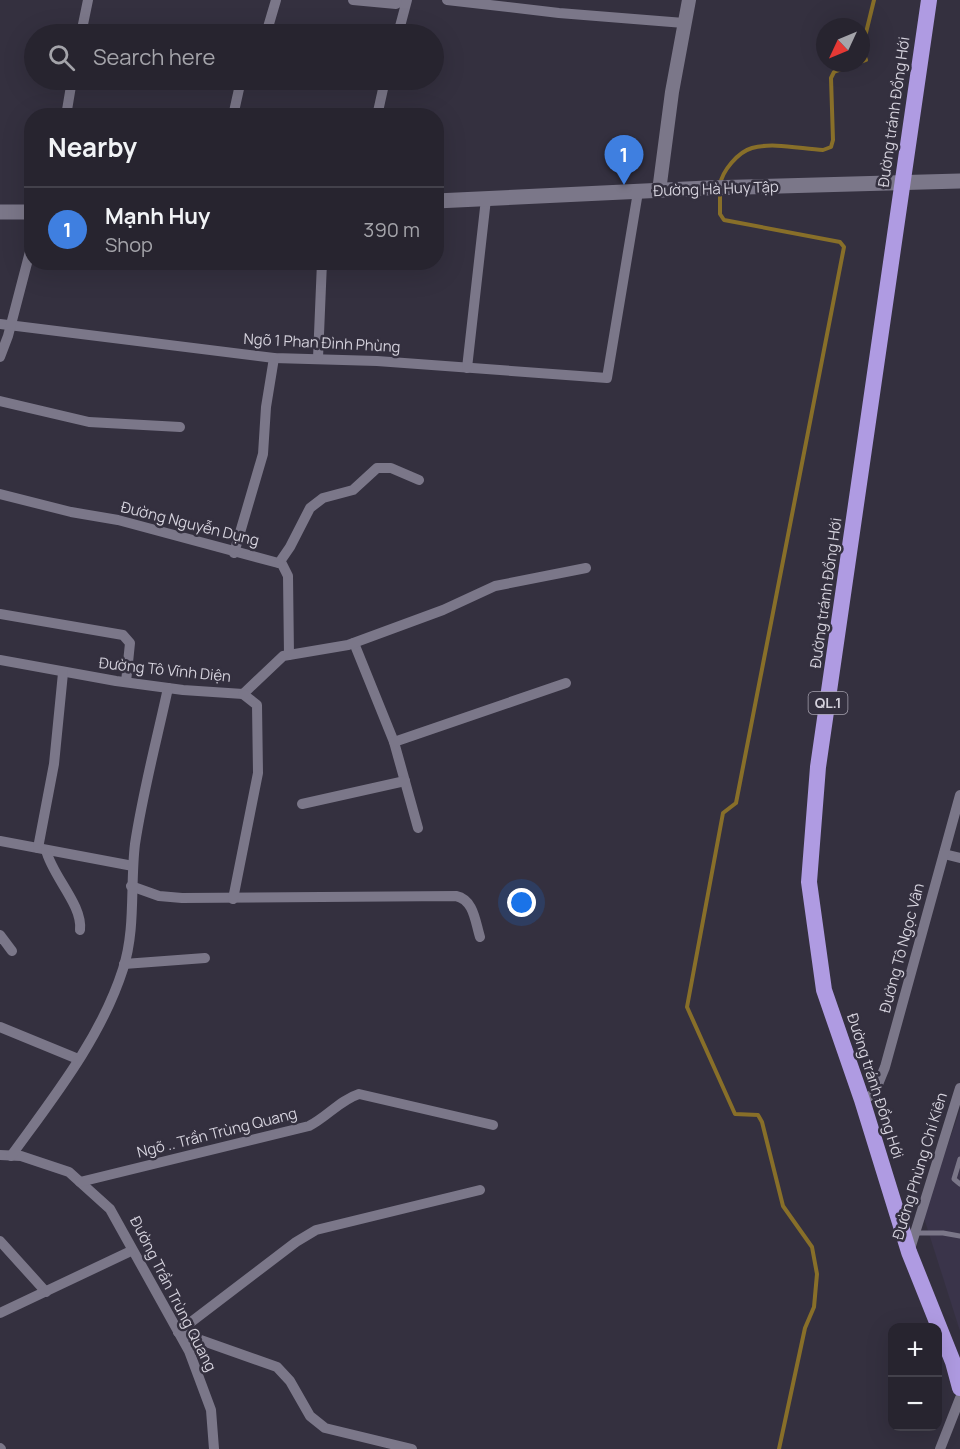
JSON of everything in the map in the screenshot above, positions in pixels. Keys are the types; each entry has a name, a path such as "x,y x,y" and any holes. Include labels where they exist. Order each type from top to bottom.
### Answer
{"highway":[{"name":"Đường tránh Đồng Hới","path":"929,0 818,767 809,882 824,990 862,1100 909,1252 953,1362 960,1388"}],"main road":[{"name":"Đường Hà Huy Tập","path":"444,201 707,188 960,181"},
{"path":"0,212 24,212"}],"street":[{"path":"83,24 88,0"},
{"path":"269,24 276,0"},
{"path":"353,0 396,4 405,0"},
{"path":"400,24 405,0"},
{"path":"447,0 684,23"},
{"path":"659,191 672,92 689,0"},
{"path":"67,108 70,90"},
{"path":"235,108 239,90"},
{"path":"379,108 383,90"},
{"name":"Ngõ 1 Phan Đình Phùng","path":"6,324 274,358 318,358 607,378 638,192"},
{"path":"467,368 486,199"},
{"path":"0,357 6,324 24,269"},
{"path":"318,358 322,270"},
{"path":"234,553 263,454 266,407 274,358"},
{"path":"0,401 89,422 180,427"},
{"path":"289,655 288,576 279,562 290,547 310,508 317,501 353,490 377,468 392,468 419,480"},
{"name":"Đường Nguyễn Dụng","path":"0,494 71,512 118,520 234,553 279,562"},
{"name":"Đường Tô Vĩnh Diện","path":"0,660 63,673 168,688 243,694 283,656 354,643 443,610 495,586 586,568"},
{"path":"0,614 123,635 130,643 126,682"},
{"path":"354,643 394,742 418,828"},
{"path":"63,673 54,764 42,849 80,916 80,930"},
{"path":"394,742 566,683"},
{"path":"6,1155 78,1059 111,1002 130,944 133,866 168,688"},
{"path":"233,899 258,773 257,705 243,694"},
{"path":"302,804 405,781"},
{"name":"Đường Tô Ngọc Vân","path":"862,1100 874,1094 885,1067 960,795"},
{"path":"0,841 133,866"},
{"path":"944,854 960,858"},
{"path":"131,886 159,896 233,899 456,896 465,898 470,903 480,937"},
{"path":"0,935 12,951"},
{"path":"124,964 205,958"},
{"path":"0,1027 78,1059"},
{"name":"Đường Phùng Chí Kiên","path":"909,1252 960,1088"},
{"name":"Ngõ .. Trần Trùng Quang","path":"80,1182 309,1126 323,1119 349,1097 359,1094 493,1125"},
{"name":"Đường Trần Trùng Quang","path":"6,1155 21,1156 69,1172 110,1209 125,1231 131,1251 178,1332 205,1391 210,1410 214,1449"},
{"path":"178,1332 296,1242 316,1230 480,1190"},
{"path":"0,1241 46,1292"},
{"path":"0,1312 131,1251"},
{"path":"178,1332 277,1367 290,1381 310,1416 325,1428 412,1449"},
{"path":"940,1449 960,1398"}],"lane":[{"path":"960,1159 954,1179 960,1184"},
{"path":"915,1233 943,1233 960,1236"}],"shaded area":[{"path":"960,1110 960,1331 923,1215"}],"waterway":[{"path":"720,185 732,163 752,148 778,146 823,150 831,147 833,140 831,78 834,72 866,60 862,49 874,0"},
{"path":"720,192 720,214 724,220 840,242 844,247 736,803 723,813 687,1007 735,1114 758,1115 762,1122 783,1206 812,1247 817,1274 814,1307 805,1328 779,1449"}],"place":[{"name":"Mạnh Huy","path":"624,185"}]}
